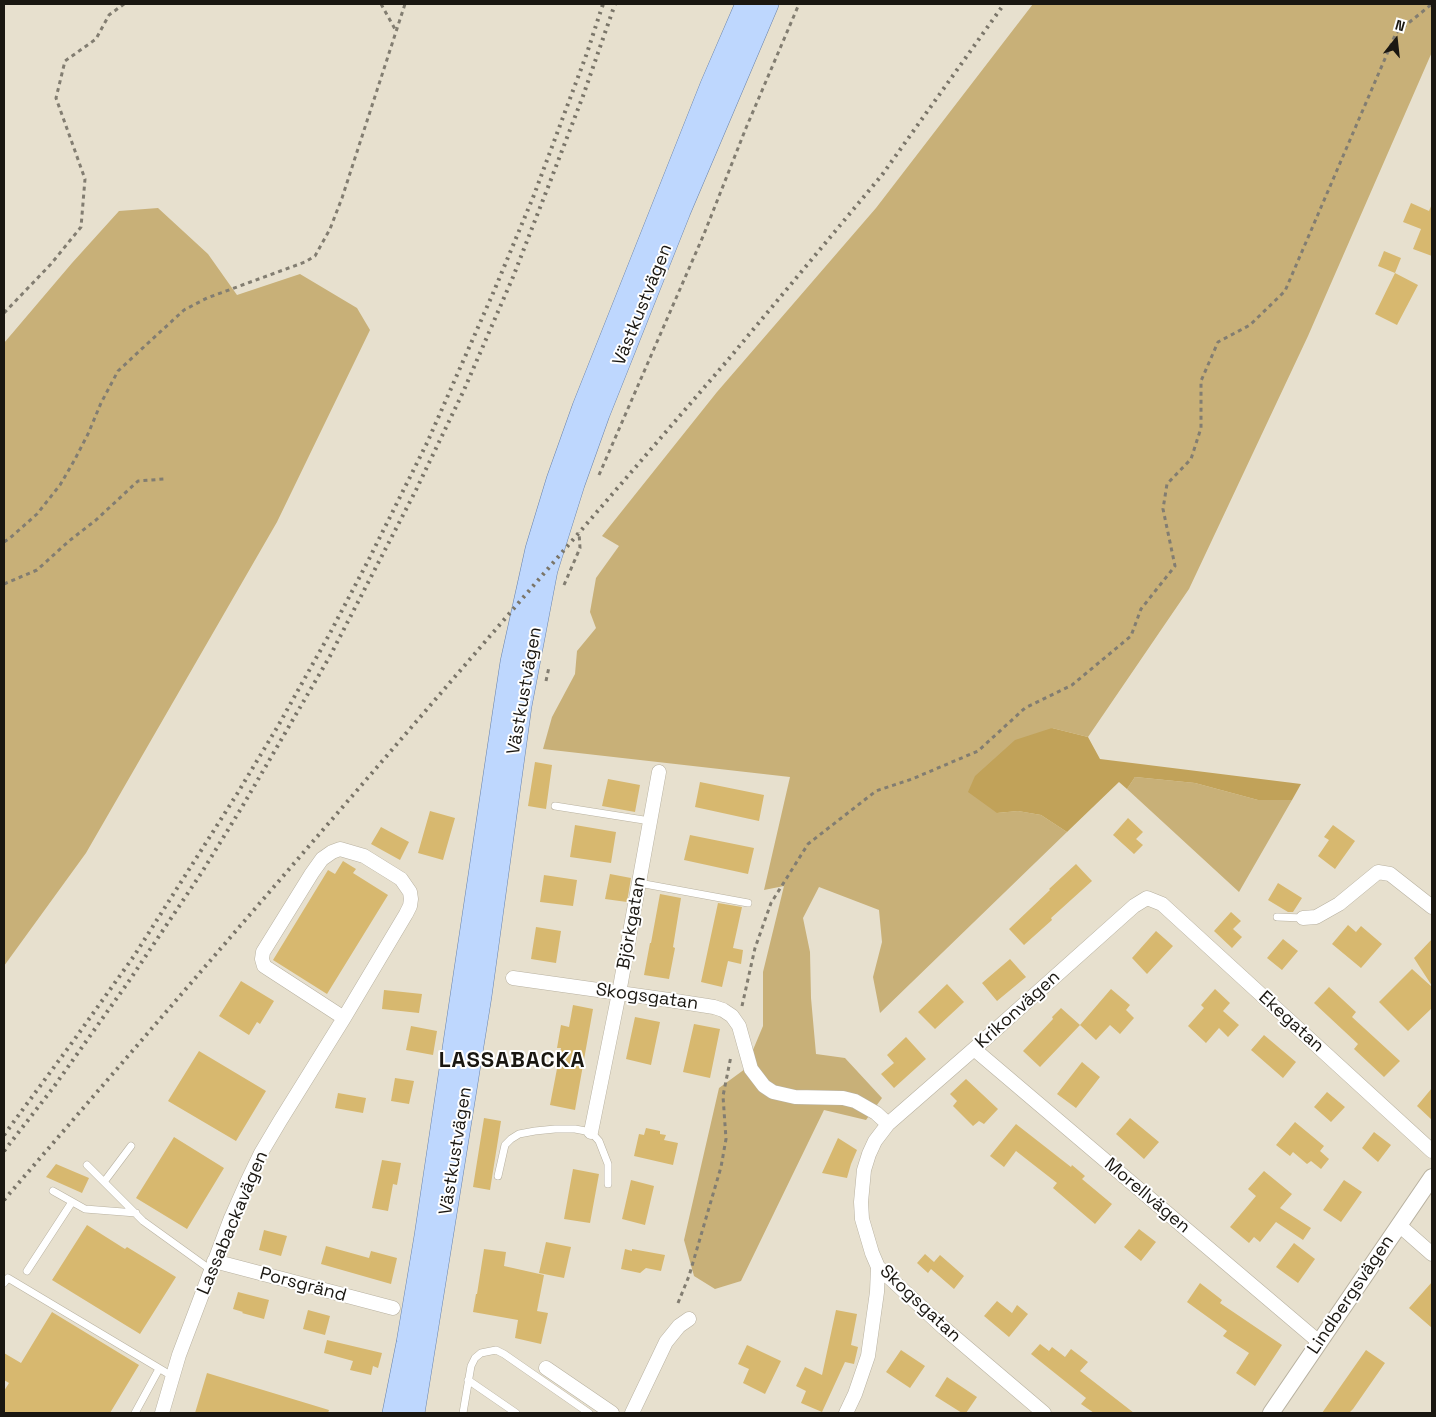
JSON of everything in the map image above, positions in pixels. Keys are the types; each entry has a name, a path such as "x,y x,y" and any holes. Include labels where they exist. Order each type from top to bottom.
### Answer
{"main road":[{"name":"Västkustvägen","path":"393,1413 420,1271 511,662 536,549 557,480 583,408 697,120 746,4"},
{"name":"Västkustvägen","path":"414,1413 480,996 521,706 547,570 574,484 599,414 680,211 768,4"}],"street":[{"name":"Björkgatan","path":"591,1132 619,993 659,772"},
{"name":"Lassabackavägen","path":"162,1413 165,1373 178,1355 235,1209 262,1153 344,1018 410,906 410,892 401,879 364,856 340,849 322,859 312,873 263,952 262,959 264,966 344,1018"},
{"path":"1303,918 1316,917 1339,904 1378,872 1390,874 1432,907"},
{"name":"Krikonvägen","path":"888,1124 1134,906 1147,898"},
{"name":"Ekegatan","path":"1147,898 1162,904 1432,1151"},
{"name":"Skogsgatan","path":"513,978 714,1007 732,1016 738,1025"},
{"path":"738,1025 751,1070 764,1086 772,1092 795,1097 843,1098 855,1101 876,1113 888,1124"},
{"name":"Morellvägen","path":"974,1049 1319,1342"},
{"name":"Skogsgatan","path":"888,1124 881,1132 869,1154 862,1186 862,1219 878,1268 944,1328 1044,1413"},
{"name":"Lindbergsvägen","path":"1271,1413 1432,1177"},
{"path":"1399,1225 1432,1254"},
{"name":"Porsgränd","path":"213,1266 393,1308"},
{"path":"847,1413 868,1356 877,1292 878,1268"},
{"path":"632,1413 666,1342 679,1326 688,1319"},
{"path":"546,1368 612,1413"}],"lane":[{"path":"555,806 650,821"},
{"path":"639,883 748,903"},
{"path":"1277,917 1303,918"},
{"path":"498,1176 505,1145 519,1134 555,1129 575,1129 591,1132 599,1141 608,1164 608,1184"},
{"path":"104,1182 131,1146"},
{"path":"87,1165 143,1221 213,1266"},
{"path":"53,1191 85,1209 136,1214"},
{"path":"26,1272 72,1202"},
{"path":"4,1283 8,1278 165,1373 135,1413"},
{"path":"463,1413 471,1366 475,1358 481,1353 496,1350 590,1413"},
{"path":"468,1380 516,1413"}],"path":[{"path":"4,313 51,264 81,226 85,179 56,98 65,61 96,39 109,15 124,4"},
{"path":"381,4 396,29"},
{"path":"4,542 37,514 60,485 81,448 118,371 146,344 184,310 207,298 305,262 315,256 330,229 342,198 405,4"},
{"path":"597,478 704,234 746,128 799,4"},
{"path":"678,1302 689,1276 721,1167 726,1139 723,1096 755,948 771,903 808,844 876,791 912,779 978,750 1025,708 1072,685 1131,636 1141,609 1175,566 1163,509 1168,484 1191,459 1201,428 1202,381 1218,342 1250,325 1284,291 1396,33 1432,4"},
{"path":"4,584 37,570 138,481 164,479"},
{"path":"562,591 580,548 580,526"},
{"path":"545,689 550,664"}],"shaded area":[{"path":"1033,4 1432,4 1432,52 1308,336 1189,589 1088,737 1052,728 997,813 1018,811 1041,815 1067,832 880,1013 873,977 882,942 879,910 819,887 803,918 810,952 811,998 816,1054 845,1058 882,1098 866,1120 824,1110 741,1281 715,1289 694,1276 684,1240 719,1088 745,1069 763,1026 763,972 784,886 764,890 790,777 543,749 552,717 575,674 577,651 596,628 590,612 596,578 619,546 602,536 717,392 876,208"},
{"path":"158,208 208,254 237,295 300,274 357,308 370,330 277,522 86,853 4,966 4,343 119,211"},
{"path":"1052,728 1088,737 1100,759 1301,784 1292,800 1258,800 1195,783 1135,777 1127,789 1119,782 1067,832 1041,815 1018,811 997,813 968,792 975,776 1015,740"},
{"path":"1135,777 1195,783 1258,800 1292,800 1239,892 1127,789"}],"building":[{"path":"1411,203 1429,211 1432,204 1432,256 1413,249 1421,229 1403,222"},
{"path":"1384,251 1401,258 1395,273 1378,266"},
{"path":"1395,273 1418,285 1397,325 1375,314"},
{"path":"535,762 552,765 546,809 528,806"},
{"path":"608,779 640,785 635,812 602,806"},
{"path":"700,782 764,795 759,821 695,807"},
{"path":"430,811 455,818 443,860 418,853"},
{"path":"1128,818 1143,832 1136,839 1143,845 1134,854 1113,835"},
{"path":"575,825 616,832 611,863 570,857"},
{"path":"1333,825 1355,841 1335,869 1318,856 1329,840 1324,837"},
{"path":"381,827 409,842 400,860 371,844"},
{"path":"690,835 754,848 748,874 684,860"},
{"path":"343,861 356,869 353,873 388,895 327,994 273,960 328,870 335,874"},
{"path":"1076,864 1092,881 1024,945 1009,929"},
{"path":"610,874 631,878 627,902 605,899"},
{"path":"544,875 577,880 573,906 540,902"},
{"path":"1278,883 1302,898 1293,912 1288,912 1268,900"},
{"path":"660,894 681,898 669,979 644,975"},
{"path":"718,903 742,907 733,948 743,950 741,964 728,961 722,987 701,982"},
{"path":"1231,912 1241,921 1233,929 1242,937 1232,948 1214,931"},
{"path":"1348,925 1356,932 1361,926 1382,944 1361,968 1332,944"},
{"path":"536,927 561,931 556,963 531,959"},
{"path":"1156,931 1173,946 1147,974 1132,958"},
{"path":"1283,939 1298,951 1282,970 1267,958"},
{"path":"1432,939 1432,986 1414,958"},
{"path":"1010,959 1026,977 997,1001 982,983"},
{"path":"1412,969 1432,987 1432,1008 1408,1031 1379,1002"},
{"path":"241,981 274,1001 260,1024 257,1022 249,1035 219,1016"},
{"path":"947,984 964,1002 935,1029 918,1012"},
{"path":"1329,987 1356,1012 1352,1017 1400,1061 1384,1077 1354,1049 1358,1044 1314,1003"},
{"path":"1111,989 1130,1005 1126,1010 1134,1018 1120,1034 1110,1025 1096,1040 1080,1025"},
{"path":"1215,989 1230,1003 1223,1011 1239,1025 1228,1037 1219,1028 1206,1043 1188,1026 1204,1008 1201,1005"},
{"path":"384,990 422,994 419,1013 382,1009"},
{"path":"573,1005 593,1009 575,1110 550,1105 561,1048 557,1048 561,1025 569,1027"},
{"path":"1061,1008 1080,1025 1040,1067 1023,1051"},
{"path":"635,1017 660,1022 651,1065 626,1059"},
{"path":"694,1024 720,1029 710,1078 683,1072"},
{"path":"411,1026 437,1031 433,1055 406,1050"},
{"path":"1264,1035 1296,1062 1283,1078 1251,1050"},
{"path":"906,1037 926,1059 894,1088 881,1074 894,1063 887,1055"},
{"path":"199,1051 266,1091 236,1141 168,1101"},
{"path":"1082,1062 1100,1077 1076,1108 1057,1094"},
{"path":"395,1078 414,1081 409,1104 391,1101"},
{"path":"966,1079 998,1109 984,1124 979,1121 973,1126 953,1106 957,1101 950,1094"},
{"path":"1432,1088 1432,1120 1417,1106"},
{"path":"1327,1092 1345,1107 1331,1122 1314,1107"},
{"path":"338,1093 366,1098 363,1113 335,1108"},
{"path":"484,1118 501,1121 490,1190 473,1187"},
{"path":"1130,1118 1159,1142 1144,1159 1116,1134"},
{"path":"1295,1122 1324,1146 1320,1151 1329,1159 1321,1169 1311,1161 1307,1164 1293,1152 1290,1156 1276,1145"},
{"path":"1016,1124 1071,1167 1072,1165 1085,1176 1082,1179 1112,1204 1095,1224 1053,1188 1057,1183 1016,1151 1004,1167 990,1156"},
{"path":"646,1128 660,1131 660,1134 666,1135 664,1140 678,1143 673,1165 634,1156 639,1134 644,1135"},
{"path":"1374,1132 1391,1145 1378,1162 1362,1148"},
{"path":"174,1137 224,1168 187,1229 136,1198"},
{"path":"838,1138 857,1150 847,1178 822,1173"},
{"path":"382,1160 401,1163 397,1185 393,1184 388,1211 372,1208"},
{"path":"56,1164 89,1178 82,1193 46,1177"},
{"path":"573,1169 599,1174 590,1223 564,1219"},
{"path":"1264,1171 1292,1194 1280,1208 1311,1228 1303,1240 1276,1222 1260,1242 1254,1237 1249,1243 1230,1227 1256,1196 1248,1189"},
{"path":"631,1180 654,1186 645,1225 622,1219"},
{"path":"1344,1180 1362,1192 1341,1222 1323,1210"},
{"path":"87,1225 125,1249 127,1247 176,1277 140,1334 52,1280"},
{"path":"1139,1229 1156,1242 1141,1261 1124,1247"},
{"path":"264,1230 287,1236 281,1256 259,1250"},
{"path":"546,1242 571,1247 564,1278 539,1273"},
{"path":"1294,1243 1315,1259 1298,1283 1276,1267"},
{"path":"326,1246 369,1258 371,1251 397,1258 391,1284 321,1264"},
{"path":"484,1249 506,1252 504,1266 544,1275 537,1311 548,1313 541,1344 515,1338 518,1320 473,1312"},
{"path":"625,1249 665,1255 661,1271 646,1268 640,1273 621,1269"},
{"path":"925,1254 934,1262 940,1255 964,1276 954,1289 931,1269 928,1273 917,1263"},
{"path":"1432,1282 1432,1328 1409,1308"},
{"path":"1200,1283 1222,1300 1220,1303 1282,1345 1255,1386 1236,1373 1249,1353 1223,1336 1227,1331 1187,1302"},
{"path":"238,1292 269,1300 264,1319 233,1309"},
{"path":"997,1301 1012,1313 1017,1305 1028,1314 1009,1337 984,1316"},
{"path":"308,1310 330,1316 325,1335 303,1329"},
{"path":"836,1310 857,1314 851,1345 858,1347 854,1364 845,1362 822,1412 801,1403 806,1391 796,1386 805,1367 822,1375"},
{"path":"52,1312 139,1365 110,1413 4,1413 4,1391 9,1383 4,1380 4,1353 21,1363"},
{"path":"327,1340 382,1353 378,1368 373,1366 371,1375 350,1370 353,1361 324,1353"},
{"path":"1040,1344 1049,1351 1052,1347 1065,1357 1071,1349 1088,1362 1080,1371 1134,1413 1094,1413 1081,1404 1086,1398 1031,1354"},
{"path":"747,1345 781,1361 765,1394 743,1383 749,1369 738,1364"},
{"path":"901,1350 925,1366 910,1388 886,1372"},
{"path":"1366,1350 1385,1363 1353,1409 1349,1413 1322,1413"},
{"path":"207,1373 329,1410 328,1413 195,1413"},
{"path":"947,1377 977,1397 966,1413 962,1413 935,1396"}],"railway":[{"path":"4,1135 134,956 237,794 329,635 427,443 494,291 534,195 587,53 603,4"},
{"path":"4,1151 53,1088 129,981 202,872 330,656 416,490 464,390 513,277 583,96 615,4"},
{"path":"4,1200 727,361 882,175 1004,4"}],"district":[{"name":"LASSABACKA","path":"512,1061"}]}
